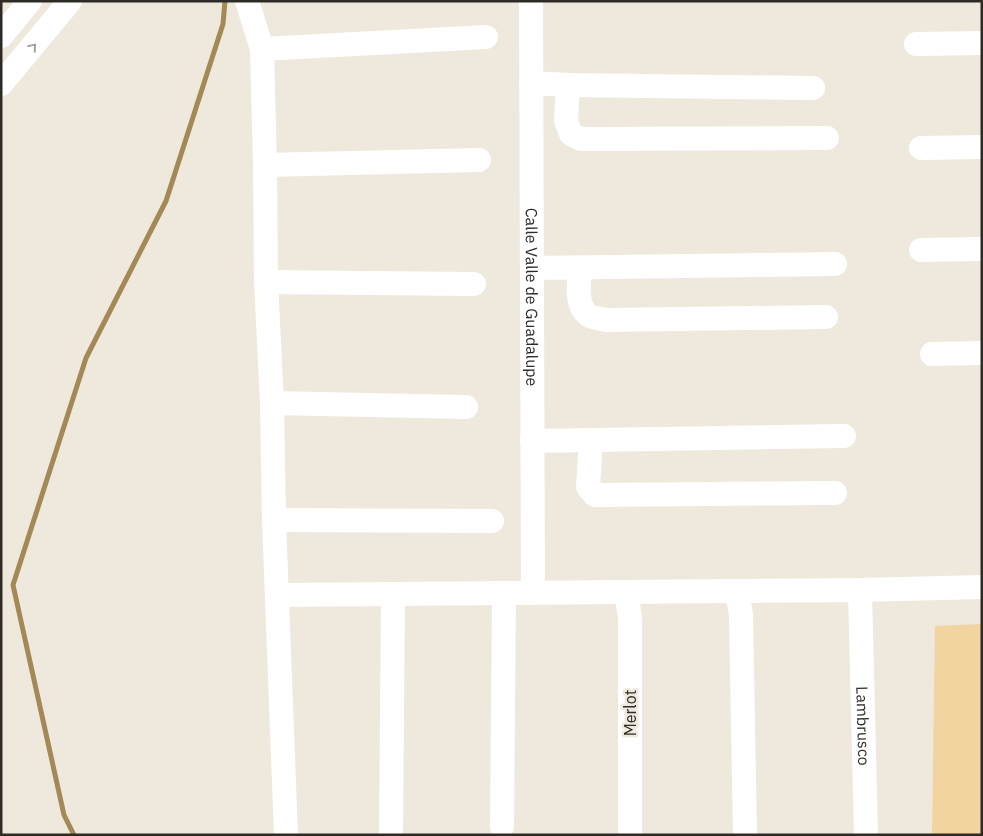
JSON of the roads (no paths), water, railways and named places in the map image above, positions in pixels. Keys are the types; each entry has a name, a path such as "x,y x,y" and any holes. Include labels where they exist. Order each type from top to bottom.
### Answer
{"street":[{"path":"1,36 30,1"},
{"path":"1,84 70,1"},
{"path":"247,1 262,49 266,282 272,403 274,520 286,835"},
{"name":"Calle Valle de Guadalupe","path":"531,1 533,593"},
{"path":"262,49 486,37"},
{"path":"916,44 982,42"},
{"path":"531,83 813,88"},
{"path":"568,85 566,121 571,134 581,139 827,138"},
{"path":"921,148 982,146"},
{"path":"265,165 479,160"},
{"path":"921,250 982,249"},
{"path":"532,268 835,264"},
{"path":"580,268 578,290 582,307 588,315 608,320 826,317"},
{"path":"266,282 474,284"},
{"path":"932,354 982,353"},
{"path":"272,403 466,407"},
{"path":"532,441 844,436"},
{"path":"591,440 588,486 595,495 835,493"},
{"path":"274,520 492,521"},
{"path":"277,595 860,590 982,587"},
{"name":"Lambrusco","path":"860,590 866,835"},
{"path":"737,591 741,615 745,835"},
{"name":"Merlot","path":"626,592 630,618 630,835"},
{"path":"502,827 504,593"},
{"path":"391,835 393,594"}],"waterway":[{"path":"74,835 64,815 13,585 86,358 166,201 223,24 225,1"}]}
